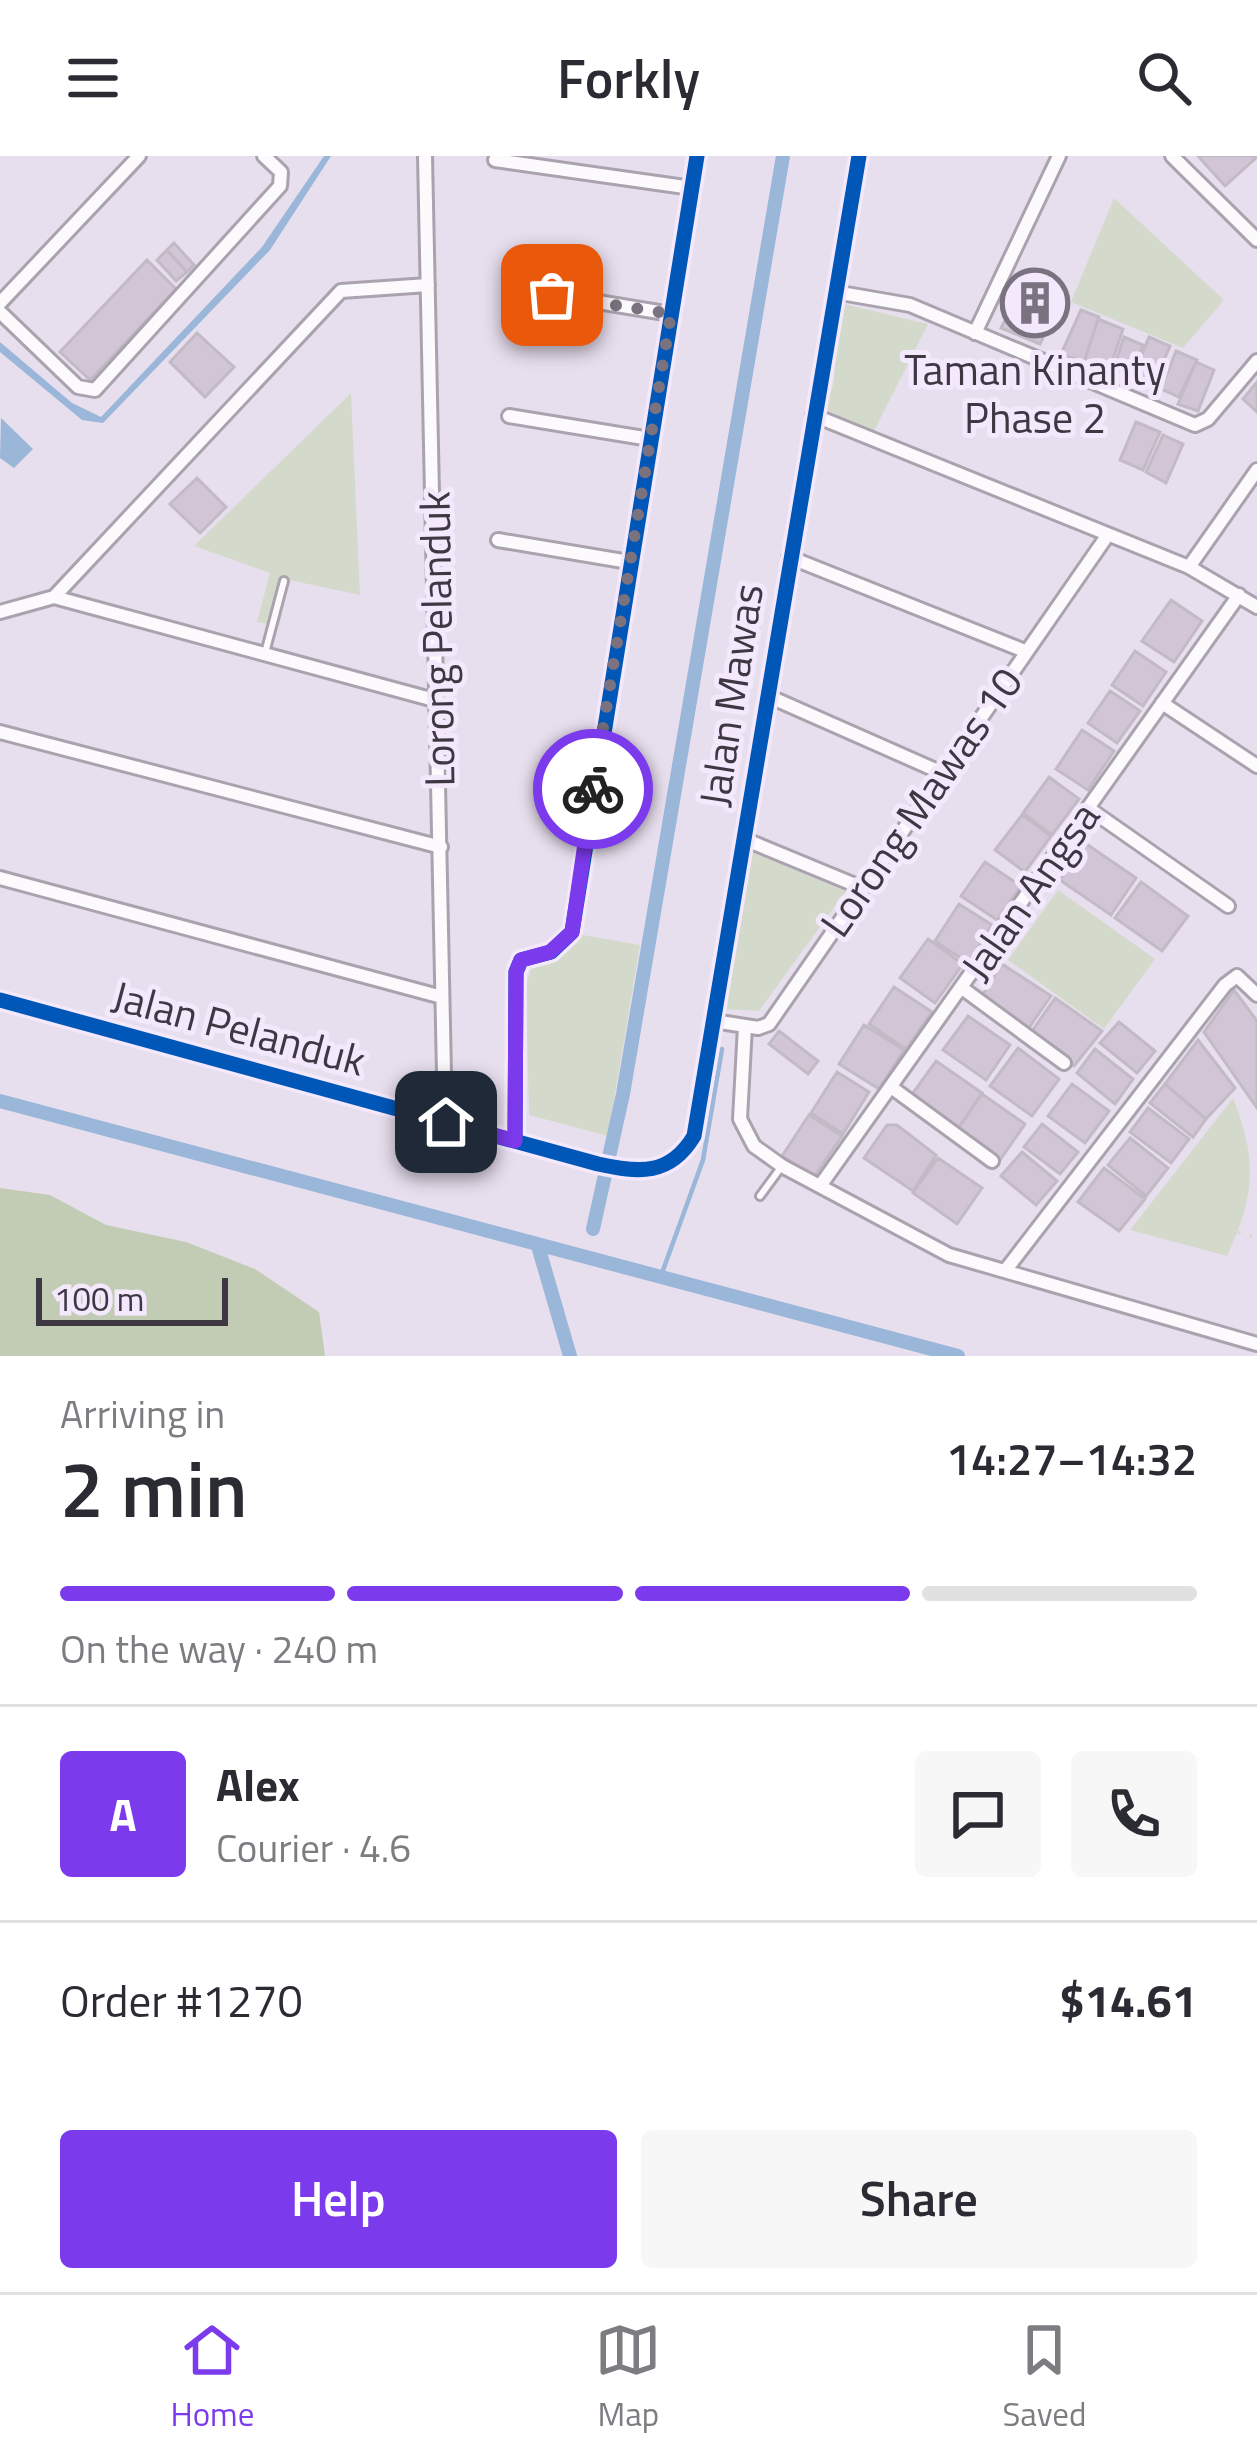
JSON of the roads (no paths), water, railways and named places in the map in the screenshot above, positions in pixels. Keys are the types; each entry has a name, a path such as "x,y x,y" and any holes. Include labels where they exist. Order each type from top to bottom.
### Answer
{"street":[{"path":"0,303 139,156"},
{"path":"0,312 79,387 87,391 101,385 280,186 281,172 264,156"},
{"name":"Lorong Pelanduk","path":"425,156 446,1122"},
{"path":"515,1141 516,972 521,960 550,952 572,932 698,156"},
{"name":"Jalan Mawas","path":"598,1164 637,1172 672,1162 694,1136 859,156"},
{"path":"975,333 1059,156"},
{"path":"1172,156 1257,240"},
{"path":"495,160 550,162 692,188"},
{"path":"54,598 341,291 428,285"},
{"path":"513,288 671,314"},
{"path":"835,292 910,305 1195,425 1208,419 1257,361"},
{"path":"813,415 1189,567 1257,607"},
{"path":"509,416 650,439"},
{"path":"1189,567 1257,470"},
{"name":"Lorong Mawas 10","path":"745,1026 769,1024 1107,536"},
{"path":"498,540 629,562"},
{"path":"789,557 1025,651"},
{"name":"Jalan Angsa","path":"820,1186 1239,595"},
{"path":"0,612 54,598 438,701"},
{"path":"769,696 940,772"},
{"path":"1162,703 1257,766"},
{"path":"0,732 441,848"},
{"path":"1088,808 1228,906"},
{"path":"744,838 860,887"},
{"path":"0,878 442,997"},
{"path":"1005,1271 1225,985 1242,978 1257,995"},
{"path":"962,988 1064,1063"},
{"name":"Jalan Pelanduk","path":"0,1000 598,1164"},
{"path":"714,1021 745,1026 740,1119 754,1146 782,1166 950,1255 1257,1344"},
{"path":"891,1087 992,1161"}],"lane":[{"path":"265,654 284,581"},
{"path":"760,1196 782,1166"}],"water":[{"path":"324,156 331,156 270,250 103,423 82,420 0,352 0,342 72,403 101,417 262,247"},
{"path":"1,418 33,449 14,468 0,458"}],"waterway":[{"path":"593,1229 623,1094 783,156"},
{"path":"662,1273 703,1160 722,1049"},
{"path":"0,1101 958,1356"},
{"path":"538,1246 570,1356"}],"place":[{"name":"Taman Kinanty Phase 2","path":"1035,303"}]}
